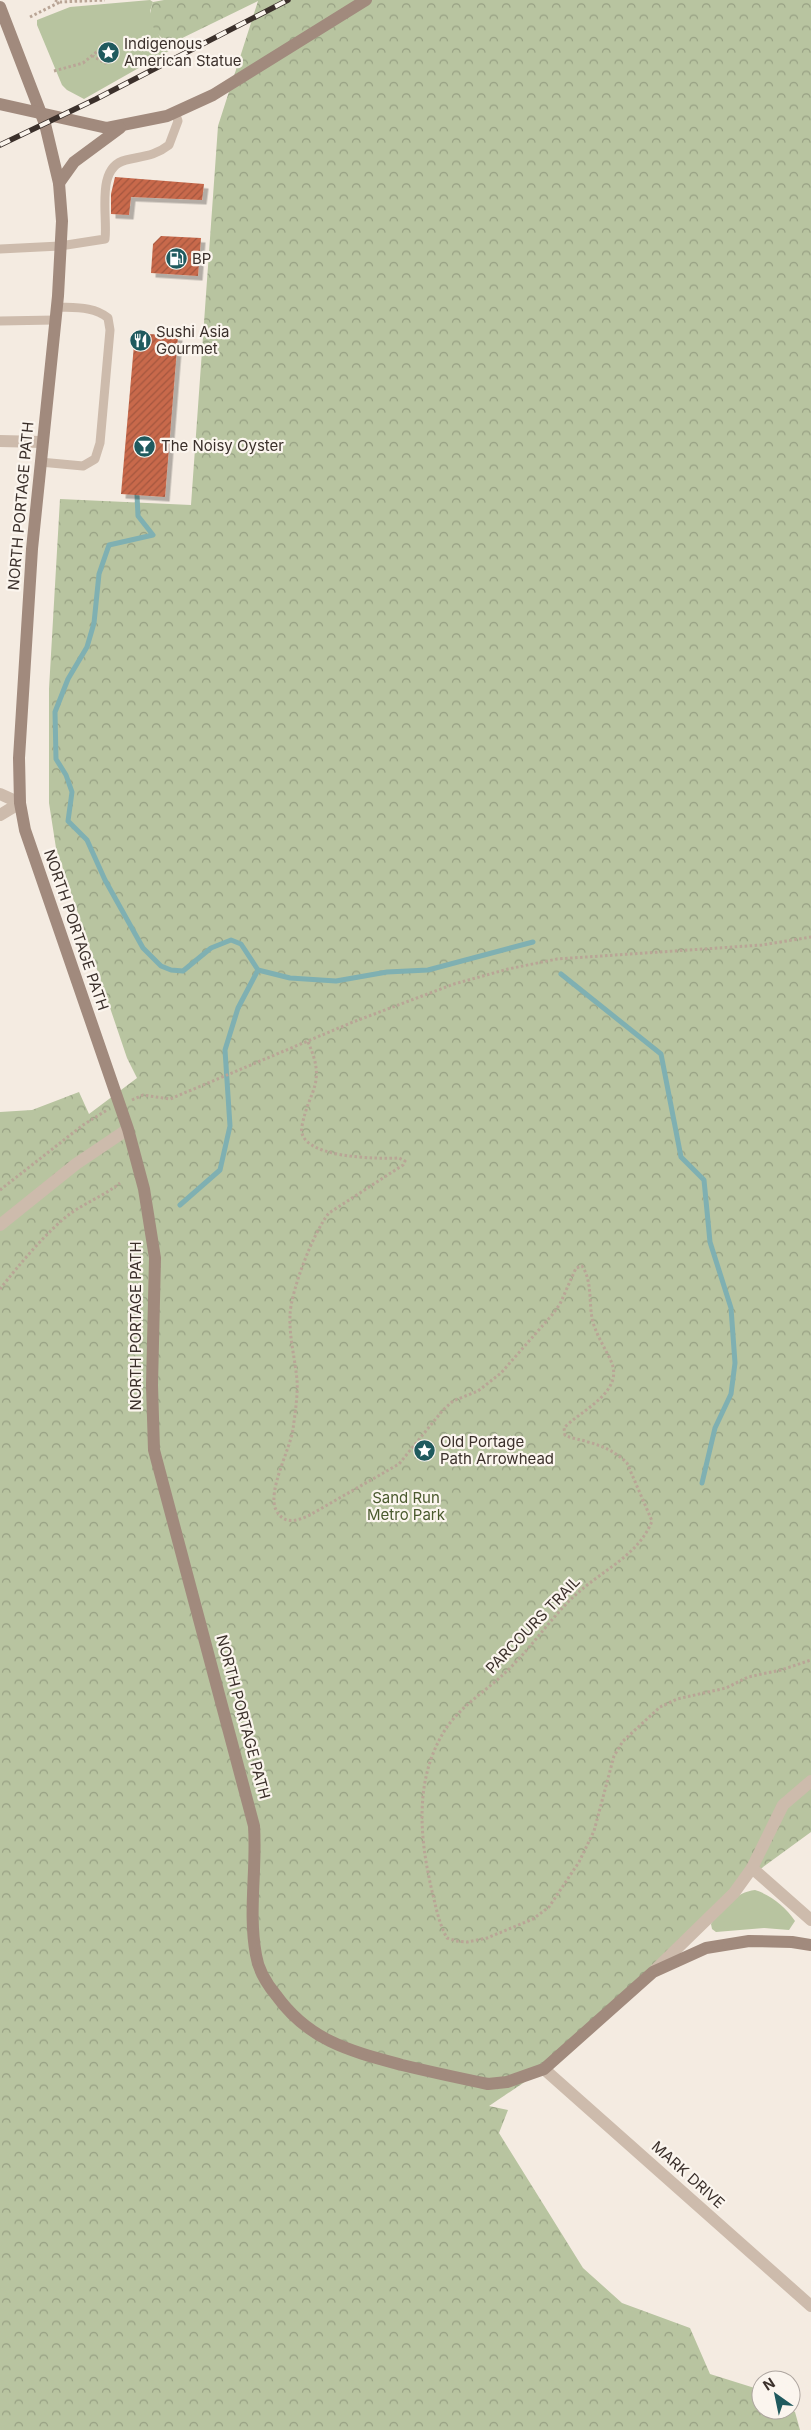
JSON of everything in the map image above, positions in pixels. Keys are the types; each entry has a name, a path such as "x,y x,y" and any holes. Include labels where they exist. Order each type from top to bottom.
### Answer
{"main road":[{"path":"0,104 106,128 175,112 214,95 366,0"},
{"name":"NORTH PORTAGE PATH","path":"0,7 41,114 59,183 62,221 55,320 32,549 19,758 20,803 25,830 128,1129 144,1189 154,1258 152,1385 154,1450 254,1826 256,1854 252,1929 256,1958 268,1986 286,2008 308,2029 332,2044 363,2054 488,2084 507,2082 544,2069 653,1972 706,1948 749,1941 792,1942 811,1945"},
{"path":"59,183 74,162 124,124"}],"street":[{"path":"0,441 42,442"},
{"path":"0,794 20,803"},
{"path":"0,815 20,803"},
{"path":"0,1225 69,1169 128,1129"},
{"path":"653,1972 734,1893 752,1868 784,1805 811,1781"},
{"path":"752,1868 811,1920"},
{"name":"MARK DRIVE","path":"544,2069 811,2306"}],"lane":[{"path":"0,250 60,246 105,239 105,198 109,173 113,166 124,160 148,157 169,145 178,121 175,112"},
{"path":"40,462 83,466 96,459 100,443 110,330 108,318 102,312 56,307"},
{"path":"0,321 55,320"}],"path":[{"path":"55,0 60,2"},
{"path":"30,17 60,2 105,0"},
{"path":"54,71 82,63 93,56 104,45 111,44 117,50 113,60 105,63 93,56"},
{"path":"170,1099 353,1022 454,984 508,969 557,959 762,945 811,937"},
{"name":"PARCOURS TRAIL","path":"308,1042 316,1063 318,1080 301,1128 304,1138 318,1147 343,1156 399,1158 405,1161 402,1165 330,1212 321,1222 314,1238 292,1301 290,1313 297,1382 293,1429 273,1495 275,1509 283,1519 293,1522 308,1516 399,1464 443,1410 453,1402 478,1391 501,1373 552,1315 560,1304 571,1274 576,1268 582,1266 588,1284 593,1322 614,1367 613,1378 607,1390 597,1402 564,1428 565,1435 611,1450 620,1456 627,1463 652,1521 646,1537 633,1550 578,1592 509,1670 463,1709 448,1726 434,1749 426,1778 421,1833 437,1911 447,1938 456,1942 467,1942 487,1938 533,1920 549,1907 580,1862 594,1831 614,1756 623,1741 660,1707 677,1699 726,1688 748,1677 781,1670 811,1660"},
{"path":"0,1190 98,1114"},
{"path":"0,1289 17,1267 69,1214 110,1192 120,1183"}],"green space":[{"path":"150,0 153,2 150,11 160,38 174,48 84,99 67,90 62,85 37,25 37,20 70,7"},
{"name":"Sand Run Metro Park","path":"164,0 811,0 811,1832 729,1892 544,2069 489,2106 508,2110 499,2133 583,2268 622,2303 690,2328 710,2374 751,2387 751,2420 797,2420 800,2430 0,2430 0,1112 32,1110 79,1092 89,1114 137,1078 127,1058 56,848 49,803 49,689 60,499 191,505 218,126 258,1 170,44 160,36 153,26 150,15 153,2"},
{"path":"755,1890 772,1898 787,1911 795,1921 789,1930 764,1928 716,1932 712,1929 711,1924 730,1902 748,1891"}],"building":[{"path":"115,177 204,184 202,200 131,197 129,215 111,214 111,194"},
{"name":"BP","path":"161,236 201,238 198,276 151,273 153,244"},
{"path":"135,333 178,336 165,497 121,494"}],"waterway":[{"path":"137,495 138,516 153,535 109,545 99,574 94,623 87,647 68,679 55,712 56,759 66,775 72,792 68,821 87,840 105,880 143,948 161,966 171,970 183,971 211,948 231,940 241,944 258,970 290,978 336,981 387,972 428,970 533,942"},
{"path":"180,1205 220,1170 230,1126 225,1050 238,1008 258,970"},
{"path":"561,974 661,1054 681,1157 704,1180 710,1242 731,1308 735,1363 731,1394 715,1428 702,1483"}],"railway":[{"path":"0,145 96,99 288,0"}],"place":[{"name":"Indigenous American Statue","path":"108,53"},
{"name":"BP","path":"176,259"},
{"name":"Sushi Asia Gourmet","path":"140,341"},
{"name":"The Noisy Oyster","path":"145,446"},
{"name":"Old Portage Path Arrowhead","path":"424,1451"}]}
